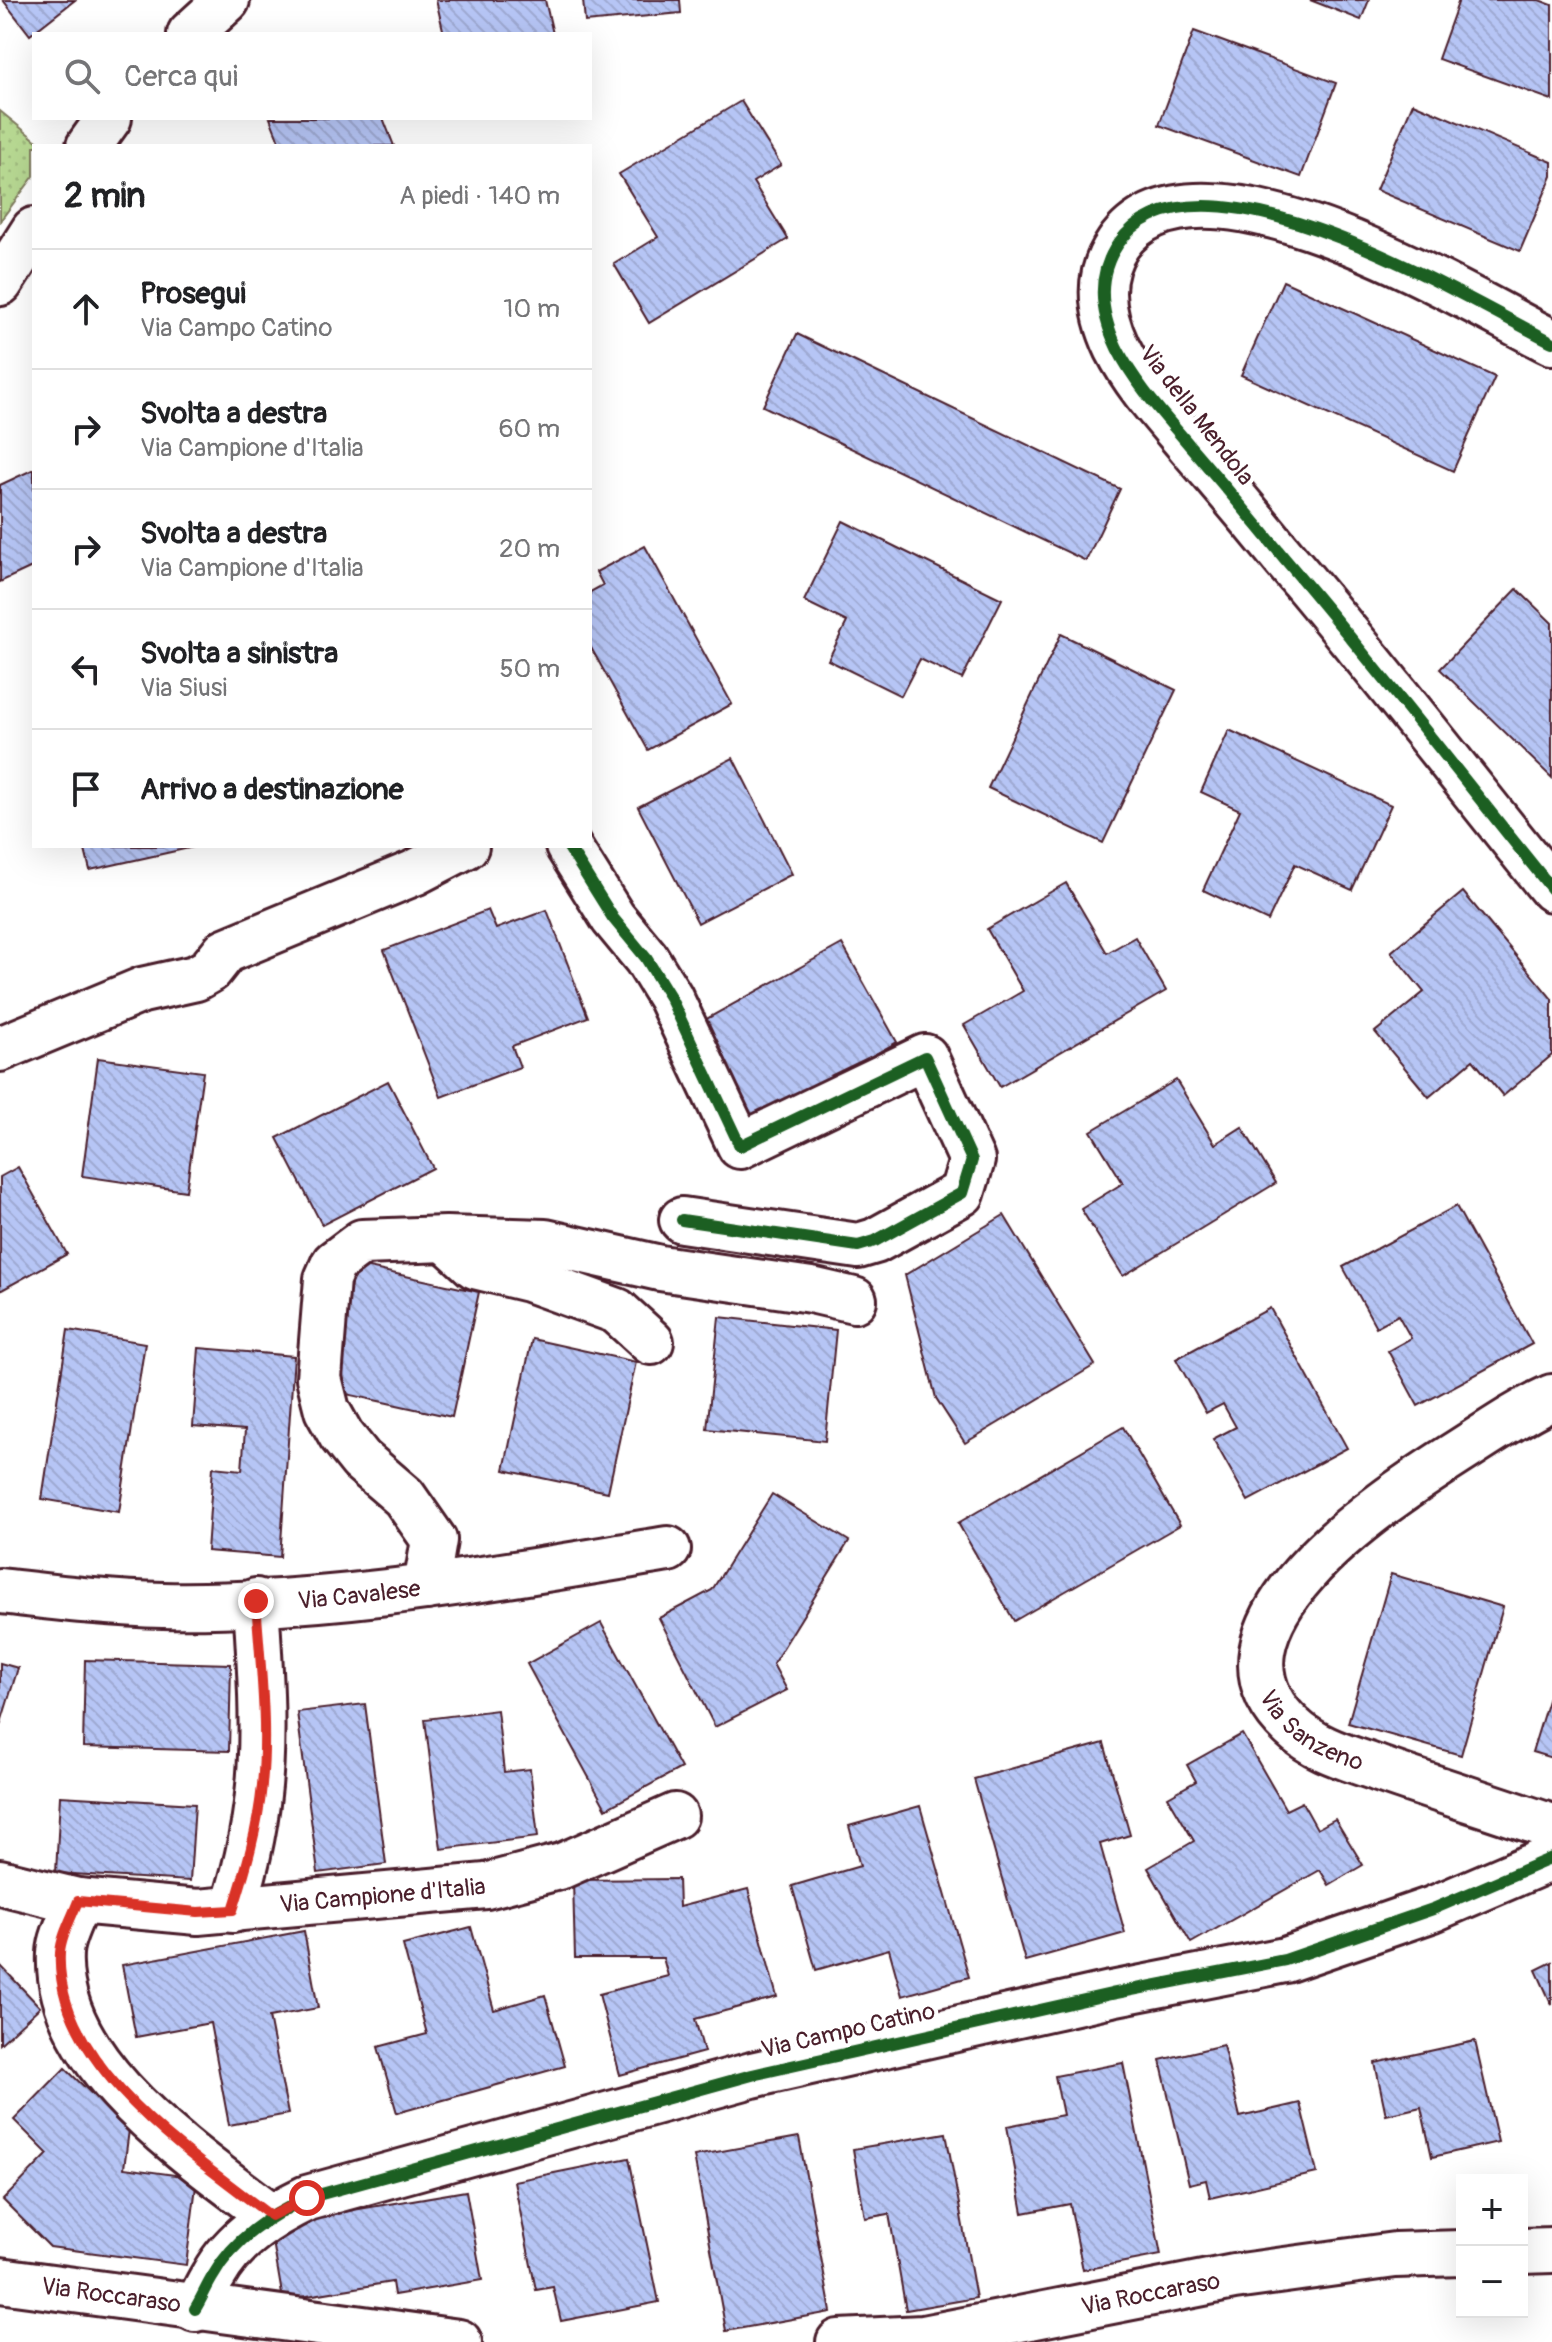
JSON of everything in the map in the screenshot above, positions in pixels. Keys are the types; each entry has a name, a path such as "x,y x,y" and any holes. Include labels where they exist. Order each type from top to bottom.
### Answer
{"street":[{"path":"192,32 227,0"},
{"path":"90,144 108,120"},
{"name":"Via della Mendola","path":"1552,342 1361,244 1262,213 1217,205 1147,217 1130,229 1106,265 1102,296 1108,324 1137,380 1339,623 1552,889"},
{"path":"0,283 32,233"},
{"path":"0,1049 142,990 196,978 210,970 225,951 414,873 462,848"},
{"path":"569,848 613,918 646,958 670,997 740,1146 925,1057 972,1160 962,1193 867,1245 682,1220"},
{"path":"446,1239 475,1266 529,1279 617,1311 651,1342"},
{"path":"426,1587 434,1540 404,1497 361,1460 341,1435 327,1410 319,1378 324,1301 334,1263 362,1242 446,1239 545,1242 660,1268 811,1290 854,1300"},
{"name":"Via Sanzeno","path":"1552,1397 1421,1477 1360,1521 1331,1547 1303,1575 1278,1608 1265,1639 1261,1660 1265,1690 1276,1710 1316,1745 1552,1827"},
{"name":"Via Cavalese","path":"0,1591 124,1604 345,1597 668,1549"},
{"path":"233,1910 254,1834 262,1787 264,1730 256,1601"},
{"name":"Via Campione d'Italia","path":"0,1882 78,1901 198,1912 233,1910 515,1880 562,1866 675,1816"},
{"name":"Via Campo Catino","path":"199,2325 226,2257 271,2216 307,2198 752,2075 1096,1997 1285,1960 1433,1909 1552,1858"},
{"path":"78,1901 60,1949 60,1960 63,1991 79,2030 119,2086 144,2114 271,2216"},
{"path":"1528,2251 1552,2250"},
{"name":"Via Roccaraso","path":"839,2342 923,2338 1263,2273 1395,2255 1456,2253"},
{"name":"Via Roccaraso","path":"0,2280 199,2325 459,2342"}],"green space":[{"path":"0,111 41,144 32,144 32,179 0,221"}],"building":[{"path":"3,0 75,0 32,32 30,35"},
{"path":"436,0 545,0 553,32 444,32"},
{"path":"583,0 680,0 681,13 585,22"},
{"path":"1310,0 1369,0 1361,20"},
{"path":"1459,0 1539,0 1552,5 1552,100 1438,59"},
{"path":"1194,31 1336,83 1301,177 1159,125"},
{"path":"741,101 781,165 753,182 788,239 649,323 614,264 658,237 619,174"},
{"path":"1413,103 1552,162 1552,176 1520,251 1376,190"},
{"path":"271,120 384,120 393,144 280,144"},
{"path":"1283,281 1495,377 1453,471 1241,375"},
{"path":"797,334 1120,489 1086,561 763,406"},
{"path":"32,470 32,567 0,582 0,485"},
{"path":"843,521 1002,599 962,679 920,659 901,696 828,660 847,622 804,601"},
{"path":"645,546 732,704 648,750 592,650 592,591 603,585 596,572"},
{"path":"1517,589 1552,623 1552,778 1440,669"},
{"path":"1061,634 1176,690 1103,843 988,788"},
{"path":"1229,730 1391,805 1352,890 1295,864 1268,921 1203,890 1240,810 1201,792"},
{"path":"733,758 792,874 698,923 638,807"},
{"path":"84,848 189,848 90,870"},
{"path":"1066,883 1107,953 1135,937 1166,991 1000,1087 964,1025 1023,991 987,929"},
{"path":"1463,892 1552,999 1552,1055 1503,1096 1473,1060 1429,1097 1375,1032 1424,992 1391,952"},
{"path":"488,910 496,929 547,910 588,1017 512,1046 520,1067 441,1097 384,950"},
{"path":"842,944 897,1042 749,1124 694,1026"},
{"path":"98,1058 203,1072 186,1191 82,1176"},
{"path":"1176,1080 1215,1144 1242,1127 1276,1183 1123,1276 1081,1209 1123,1183 1091,1131"},
{"path":"388,1081 433,1168 322,1225 277,1138"},
{"path":"18,1167 67,1254 0,1291 0,1177"},
{"path":"1456,1206 1532,1344 1418,1406 1388,1351 1411,1338 1398,1315 1376,1327 1343,1267"},
{"path":"1004,1215 1095,1365 965,1443 936,1398 905,1275"},
{"path":"355,1265 479,1292 452,1417 328,1390"},
{"path":"1270,1308 1347,1448 1248,1501 1213,1439 1236,1427 1223,1404 1206,1413 1176,1359"},
{"path":"719,1317 836,1330 825,1441 707,1429"},
{"path":"68,1330 145,1343 119,1512 42,1499"},
{"path":"532,1339 636,1362 608,1492 504,1470"},
{"path":"199,1348 294,1356 280,1557 207,1551 213,1467 242,1470 245,1430 193,1426"},
{"path":"1123,1427 1180,1525 1014,1621 958,1523"},
{"path":"772,1494 849,1541 773,1664 787,1690 715,1727 659,1618 712,1590"},
{"path":"1391,1574 1503,1607 1461,1755 1348,1723"},
{"path":"601,1623 681,1768 606,1809 527,1664"},
{"path":"85,1660 231,1664 229,1751 83,1747"},
{"path":"0,1663 18,1668 0,1726"},
{"path":"1552,1687 1552,1758 1532,1752"},
{"path":"365,1704 386,1864 318,1873 297,1712"},
{"path":"497,1710 504,1772 530,1769 538,1837 441,1849 425,1719"},
{"path":"1242,1734 1286,1810 1302,1802 1317,1829 1335,1819 1363,1865 1329,1885 1320,1870 1191,1943 1148,1868 1194,1841 1168,1797 1196,1781 1187,1765"},
{"path":"1104,1743 1130,1835 1100,1844 1125,1933 1025,1961 974,1779"},
{"path":"60,1796 195,1804 190,1881 56,1873"},
{"path":"920,1806 969,1977 902,1996 889,1949 816,1970 792,1886 860,1866 849,1826"},
{"path":"678,1879 679,1907 748,1889 777,1997 695,2019 704,2052 620,2075 599,1994 668,1976 663,1958 575,1958 573,1880"},
{"path":"471,1927 494,2010 545,1995 565,2066 397,2113 378,2047 427,2034 403,1945"},
{"path":"304,1931 318,2008 269,2017 288,2114 229,2125 210,2023 136,2037 122,1965"},
{"path":"1552,1962 1552,2005 1536,1970"},
{"path":"0,1965 40,2007 0,2044"},
{"path":"1475,2041 1498,2142 1432,2157 1421,2107 1386,2115 1375,2063"},
{"path":"1223,2045 1240,2117 1300,2103 1317,2173 1210,2198 1206,2180 1189,2184 1160,2060"},
{"path":"1123,2063 1161,2255 1083,2270 1070,2204 1023,2213 1007,2126 1063,2115 1055,2076"},
{"path":"65,2068 129,2130 124,2168 197,2178 186,2265 50,2247 3,2200 48,2154 14,2120"},
{"path":"946,2133 976,2298 906,2310 889,2214 865,2218 853,2149"},
{"path":"799,2137 831,2312 726,2331 694,2156"},
{"path":"629,2158 659,2302 561,2321 553,2287 536,2290 514,2181"},
{"path":"466,2191 482,2280 394,2295 392,2282 283,2300 270,2224"}],"cycle path":[{"path":"1552,342 1397,262 1331,234 1266,214 1206,206 1155,214 1118,244 1103,282 1107,322 1117,348 1141,387 1353,641 1552,889"},
{"path":"569,848 613,918 646,958 670,997 740,1146 925,1057 972,1160 962,1193 875,1241 858,1246 682,1220"},
{"path":"195,2309 222,2262 242,2239 280,2212 307,2198 752,2075 1111,1994 1285,1960 1433,1909 1552,1858"}],"route":[{"path":"256,1601 264,1730 262,1787 254,1834 233,1910 198,1912 78,1901 60,1949 61,1970 63,1991 79,2030 98,2059 144,2114 170,2138 271,2216 307,2198"}]}
